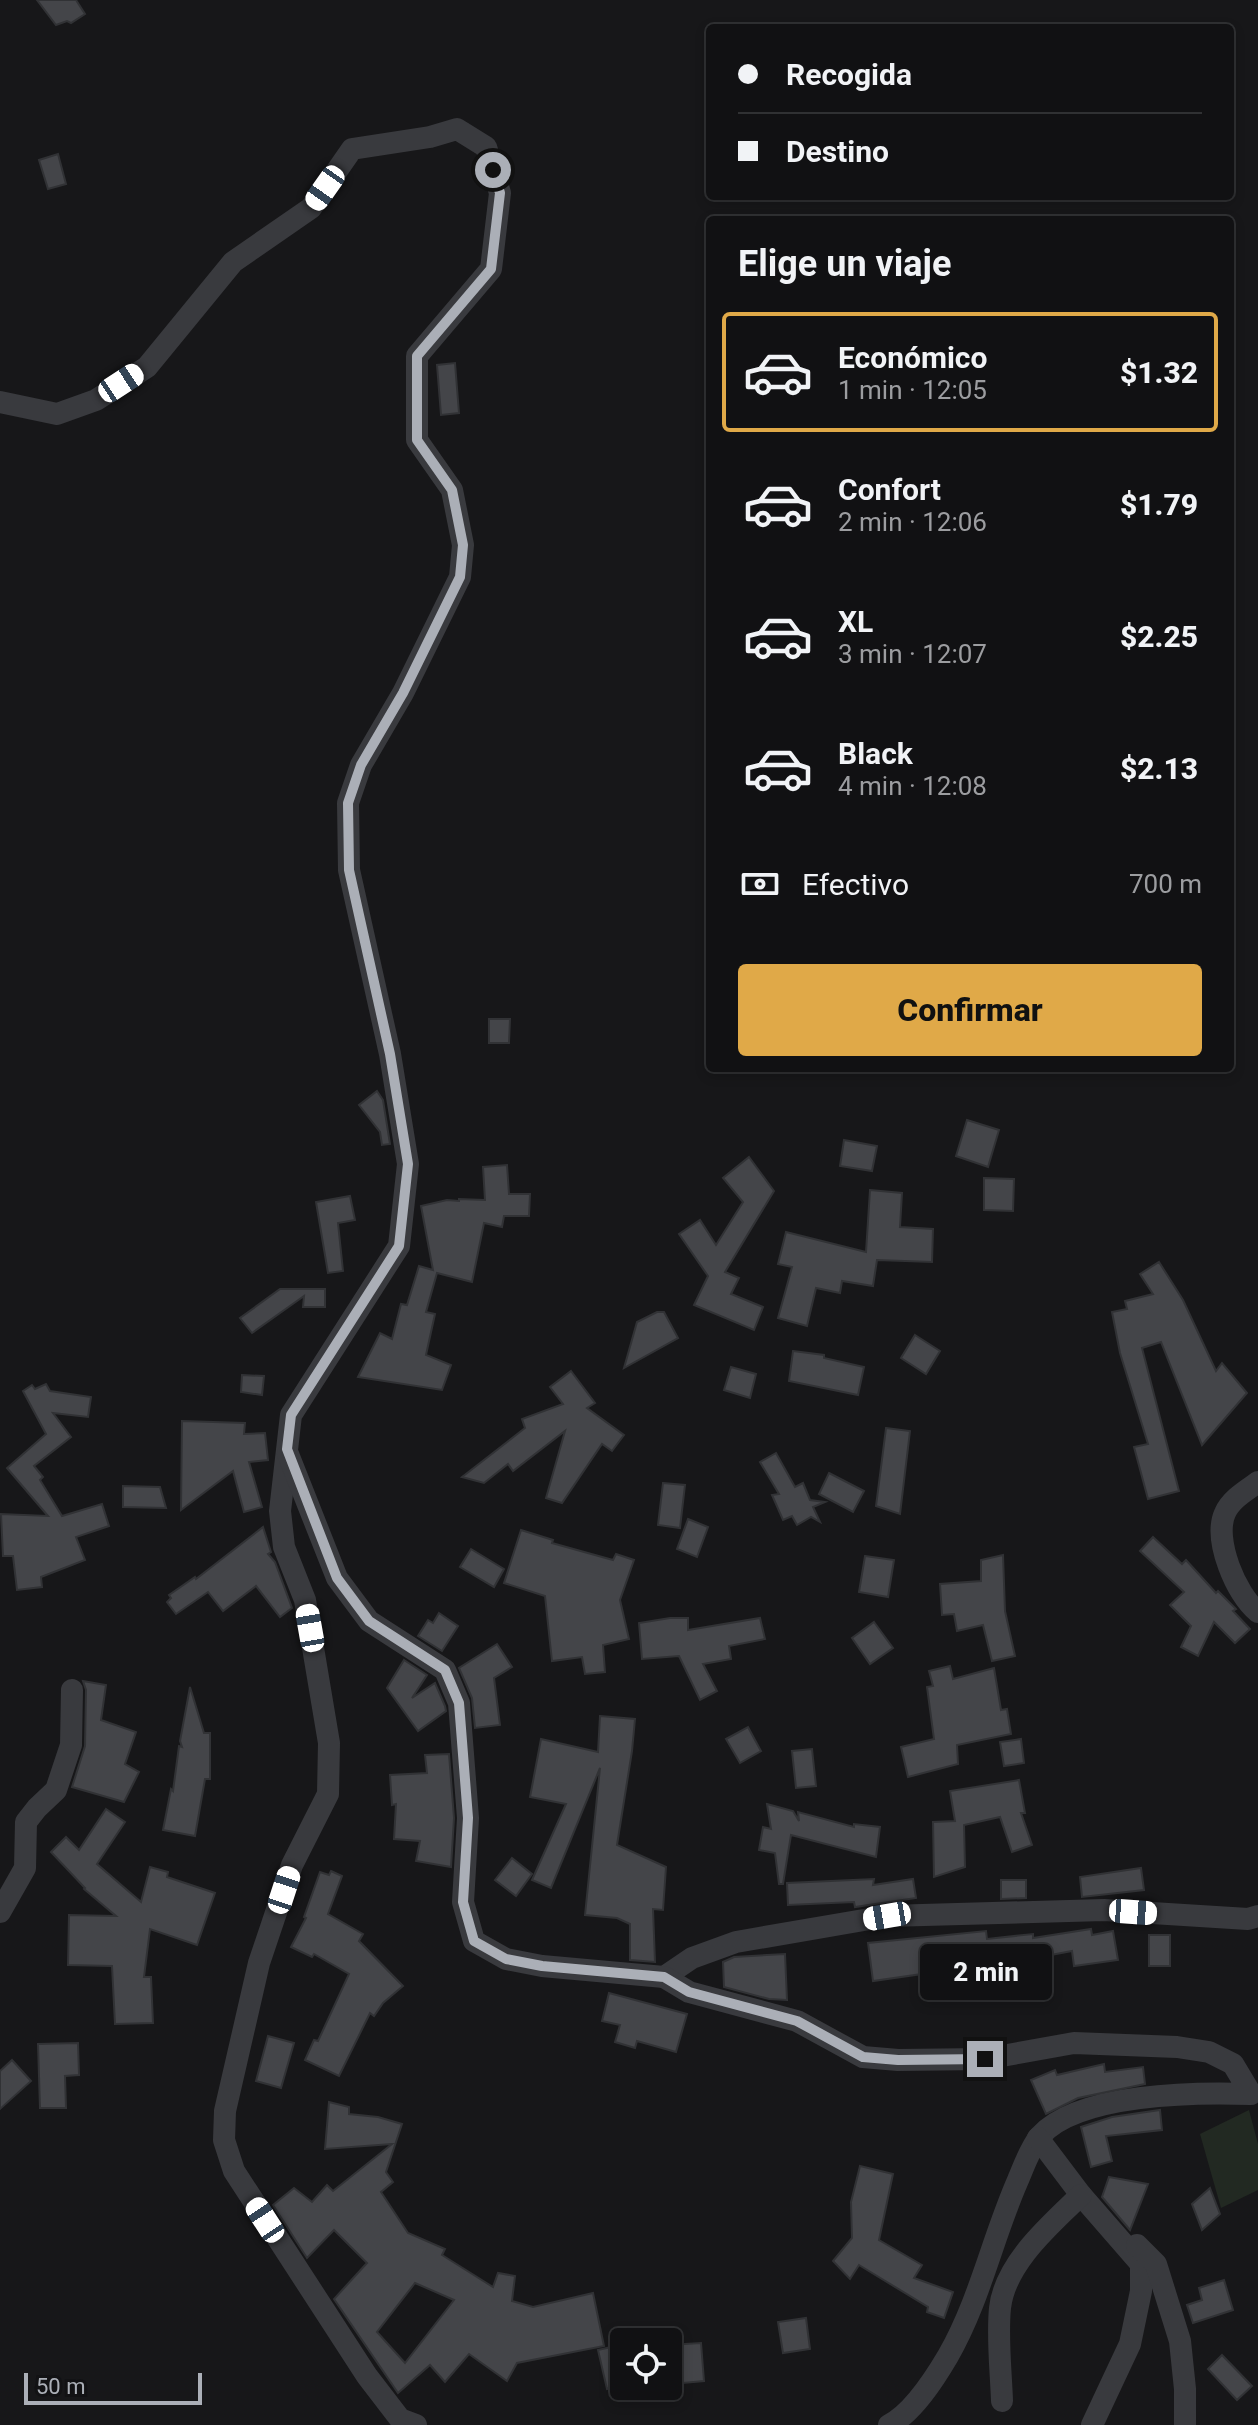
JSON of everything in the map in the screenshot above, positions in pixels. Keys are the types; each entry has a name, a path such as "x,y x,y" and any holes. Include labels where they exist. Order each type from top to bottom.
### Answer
{"street":[{"path":"0,402 57,414 96,400 147,367 233,262 311,208 352,149 430,137 457,129 486,147 500,193 491,269 417,356 417,440 452,490 463,545 460,577 403,693 361,765 348,803 349,870 390,1054 408,1164 399,1246 291,1415 280,1511 284,1547 305,1600 329,1743 328,1794 292,1865 259,1963 225,2111 224,2140 234,2171 328,2317 400,2419 416,2425"},
{"path":"287,1449 337,1578 369,1621 445,1670 459,1703 468,1818 463,1902 474,1941 506,1959 542,1966 664,1977 689,1992 797,2021 863,2057 898,2060 985,2059 1074,2043 1177,2047 1209,2052 1233,2064 1255,2103"},
{"path":"1258,1482 1238,1497 1225,1513 1221,1543 1238,1586 1258,1612"},
{"path":"0,1912 25,1868 26,1822 56,1790 71,1745 72,1690"},
{"path":"664,1977 692,1958 736,1942 887,1916 1104,1910 1248,1919 1258,1916"},
{"path":"889,2425 932,2384 968,2322 1012,2194 1038,2138 1054,2123 1095,2107 1179,2094 1255,2103"},
{"path":"1038,2138 1081,2195 1141,2264 1141,2291 1130,2344 1092,2425"},
{"path":"1002,2401 1000,2307 1010,2277 1017,2264 1054,2221 1081,2195"},
{"path":"1121,2238 1135,2244 1156,2264 1180,2341 1185,2425"}],"shaded area":[{"path":"1249,2110 1258,2144 1258,2190 1221,2208 1200,2134"}],"building":[{"path":"37,0 76,0 85,14 71,23 67,21 56,25"},
{"path":"58,154 66,184 48,189 39,160"},
{"path":"455,363 459,413 441,415 437,365"},
{"path":"489,1019 510,1019 509,1043 489,1043"},
{"path":"377,1091 383,1100 390,1144 382,1145 380,1132 359,1105"},
{"path":"967,1120 999,1130 988,1167 956,1156"},
{"path":"844,1140 877,1146 872,1171 840,1166"},
{"path":"749,1157 774,1191 725,1272 739,1278 731,1294 763,1307 754,1330 694,1305 708,1276 679,1234 700,1220 716,1245 743,1202 723,1178"},
{"path":"507,1165 509,1194 530,1194 529,1216 504,1216 502,1227 484,1223 472,1282 437,1273 426,1312 435,1314 426,1355 451,1365 442,1390 358,1377 380,1333 392,1339 401,1304 407,1305 419,1266 433,1270 421,1206 447,1200 485,1200 483,1167"},
{"path":"984,1178 1014,1179 1013,1211 984,1210"},
{"path":"870,1190 902,1193 900,1227 933,1229 932,1262 877,1260 873,1286 842,1281 840,1293 816,1288 807,1326 778,1318 792,1267 778,1264 786,1232 866,1252"},
{"path":"350,1196 355,1220 338,1223 343,1271 328,1273 316,1202"},
{"path":"1159,1262 1183,1300 1216,1371 1222,1363 1247,1393 1202,1445 1161,1342 1142,1348 1179,1491 1148,1499 1134,1447 1148,1444 1120,1353 1112,1312 1127,1309 1125,1301 1153,1294 1140,1274"},
{"path":"280,1289 325,1289 325,1307 303,1307 304,1296 252,1333 240,1318"},
{"path":"657,1312 664,1312 678,1338 624,1368 637,1322"},
{"path":"915,1335 940,1351 926,1374 901,1358"},
{"path":"793,1351 824,1355 824,1358 864,1367 858,1395 789,1381"},
{"path":"731,1367 756,1374 750,1398 724,1390"},
{"path":"571,1371 595,1403 587,1408 624,1435 612,1451 602,1444 562,1503 546,1498 565,1431 513,1471 508,1464 484,1483 462,1477 525,1428 522,1419 563,1404 550,1387"},
{"path":"242,1375 264,1376 262,1395 241,1392"},
{"path":"46,1384 50,1391 91,1397 88,1417 53,1413 71,1437 34,1466 43,1477 40,1480 62,1516 102,1504 109,1526 76,1537 85,1560 41,1577 42,1587 17,1590 13,1556 3,1556 1,1514 48,1516 7,1468 46,1434 23,1391 32,1385 35,1389"},
{"path":"182,1421 245,1423 244,1434 265,1433 268,1460 249,1462 262,1507 244,1512 233,1471 181,1510"},
{"path":"886,1428 910,1431 900,1514 876,1506"},
{"path":"776,1453 795,1487 803,1483 810,1500 825,1502 813,1507 820,1522 811,1517 797,1525 792,1516 783,1520 772,1495 779,1494 760,1462"},
{"path":"829,1473 864,1491 853,1512 819,1494"},
{"path":"663,1483 685,1485 680,1528 658,1525"},
{"path":"123,1486 160,1487 166,1508 123,1507"},
{"path":"688,1519 708,1527 697,1557 677,1549"},
{"path":"263,1527 271,1552 268,1554 275,1562 292,1608 280,1617 256,1586 223,1611 208,1592 176,1614 167,1602 171,1598 169,1595 196,1579"},
{"path":"521,1530 553,1540 552,1543 613,1560 616,1554 634,1560 620,1600 629,1639 603,1645 605,1672 585,1674 582,1657 552,1661 545,1596 504,1583"},
{"path":"1153,1537 1182,1564 1186,1560 1216,1593 1218,1591 1236,1609 1233,1611 1250,1629 1235,1643 1214,1622 1198,1656 1181,1647 1191,1626 1170,1605 1184,1592 1140,1551"},
{"path":"471,1549 504,1569 494,1587 460,1567"},
{"path":"1003,1555 1005,1611 1015,1656 992,1661 983,1625 957,1631 954,1614 942,1615 940,1584 981,1581 981,1560"},
{"path":"865,1556 894,1560 888,1597 859,1592"},
{"path":"439,1613 458,1626 442,1651 418,1636 428,1620 433,1623"},
{"path":"688,1618 688,1630 760,1618 765,1639 729,1646 731,1659 703,1664 717,1691 700,1700 679,1656 642,1659 639,1623"},
{"path":"874,1622 893,1648 870,1664 852,1638"},
{"path":"497,1644 512,1667 494,1678 500,1725 475,1728 472,1698 459,1668"},
{"path":"404,1660 427,1675 412,1698 435,1683 446,1711 418,1731 387,1688"},
{"path":"950,1666 953,1679 994,1668 1001,1710 1007,1709 1011,1734 957,1745 958,1764 908,1777 901,1747 934,1739 927,1687 933,1686 929,1671"},
{"path":"83,1681 106,1685 101,1720 136,1732 125,1764 139,1772 124,1802 72,1787 85,1746 86,1690"},
{"path":"190,1687 204,1733 210,1733 210,1779 205,1779 195,1836 163,1830 171,1789 173,1791 179,1746 182,1747 180,1741"},
{"path":"600,1716 635,1719 617,1845 666,1867 663,1910 653,1909 655,1962 630,1960 630,1924 617,1918 585,1915 600,1768 551,1888 532,1880 566,1804 530,1797 541,1739 598,1752"},
{"path":"748,1727 761,1751 740,1763 726,1739"},
{"path":"1021,1739 1024,1763 1004,1766 1000,1742"},
{"path":"812,1749 816,1786 796,1788 792,1751"},
{"path":"449,1754 454,1818 451,1867 416,1861 420,1841 394,1839 396,1804 392,1805 390,1775 427,1773 425,1755"},
{"path":"1019,1780 1025,1813 1021,1813 1032,1845 1012,1852 1000,1817 964,1825 965,1867 934,1877 933,1822 955,1821 950,1791"},
{"path":"767,1804 793,1811 799,1821 798,1812 854,1827 854,1824 880,1827 876,1857 791,1835 783,1884 779,1884 775,1853 759,1850 763,1827 771,1829"},
{"path":"106,1809 125,1822 97,1864 141,1902 150,1867 168,1872 167,1877 215,1893 197,1945 150,1929 144,1977 151,1977 153,2023 115,2024 112,1966 68,1965 69,1915 116,1916 84,1889 51,1852 66,1837 79,1850"},
{"path":"512,1858 532,1874 516,1896 495,1880"},
{"path":"1141,1868 1144,1890 1082,1897 1080,1877"},
{"path":"331,1871 342,1876 328,1914 363,1934 359,1941 403,1986 383,2003 374,2016 370,2013 339,2076 305,2060 314,2040 318,2041 349,1974 314,1954 312,1957 291,1947 306,1918 320,1872 329,1875"},
{"path":"874,1879 873,1885 913,1879 916,1898 855,1907 854,1902 788,1905 787,1883"},
{"path":"1001,1880 1026,1880 1026,1898 1001,1899"},
{"path":"1091,1929 1092,1935 1113,1931 1118,1960 1074,1966 1072,1951 1035,1958 1037,1975 993,1980 992,1964 873,1981 868,1943 986,1931 987,1939 1033,1934 1033,1938"},
{"path":"1149,1935 1170,1935 1170,1966 1149,1966"},
{"path":"785,1954 787,2000 769,1999 724,1987 723,1962 734,1957"},
{"path":"609,1993 687,2014 676,2052 637,2041 635,2048 615,2042 620,2025 602,2021"},
{"path":"268,2036 294,2043 281,2088 256,2081"},
{"path":"78,2043 79,2075 65,2076 66,2108 40,2108 38,2044"},
{"path":"12,2060 31,2081 0,2109 0,2071"},
{"path":"1104,2064 1105,2072 1143,2067 1145,2084 1078,2098 1046,2114 1031,2080 1055,2070 1057,2075"},
{"path":"329,2102 349,2107 349,2114 378,2117 402,2124 386,2172 393,2182 381,2192 408,2233 445,2249 442,2255 493,2287 498,2273 515,2276 512,2301 533,2307 593,2293 604,2346 517,2363 507,2381 469,2354 445,2382 430,2365 398,2393 334,2299 367,2263 334,2230 307,2258 273,2205 294,2188 312,2202 327,2185 333,2191 392,2144 325,2149","holes":["415,2283 454,2300 405,2363 377,2332"]},
{"path":"1160,2110 1162,2130 1106,2136 1112,2161 1091,2167 1081,2127 1112,2117"},
{"path":"860,2166 893,2174 879,2240 922,2265 914,2278 953,2292 944,2318 927,2312 928,2307 859,2265 850,2279 833,2261 852,2238 851,2202"},
{"path":"1109,2177 1148,2184 1130,2230 1102,2197"},
{"path":"1210,2188 1220,2214 1202,2230 1192,2204"},
{"path":"1224,2280 1233,2310 1193,2323 1187,2305 1202,2300 1199,2288"},
{"path":"806,2318 810,2349 783,2353 778,2322"},
{"path":"701,2343 704,2381 683,2383 682,2344"},
{"path":"610,2347 610,2388 607,2389 598,2350"},
{"path":"1222,2355 1252,2386 1237,2400 1208,2369"}],"route":[{"path":"493,170 500,193 491,269 417,356 417,440 452,490 463,545 460,577 403,693 361,765 348,803 349,870 390,1054 408,1164 399,1246 291,1415 287,1449 337,1578 369,1621 445,1670 459,1703 468,1818 463,1902 474,1941 506,1959 542,1966 664,1977 689,1992 797,2021 863,2057 898,2060 985,2059"}]}
